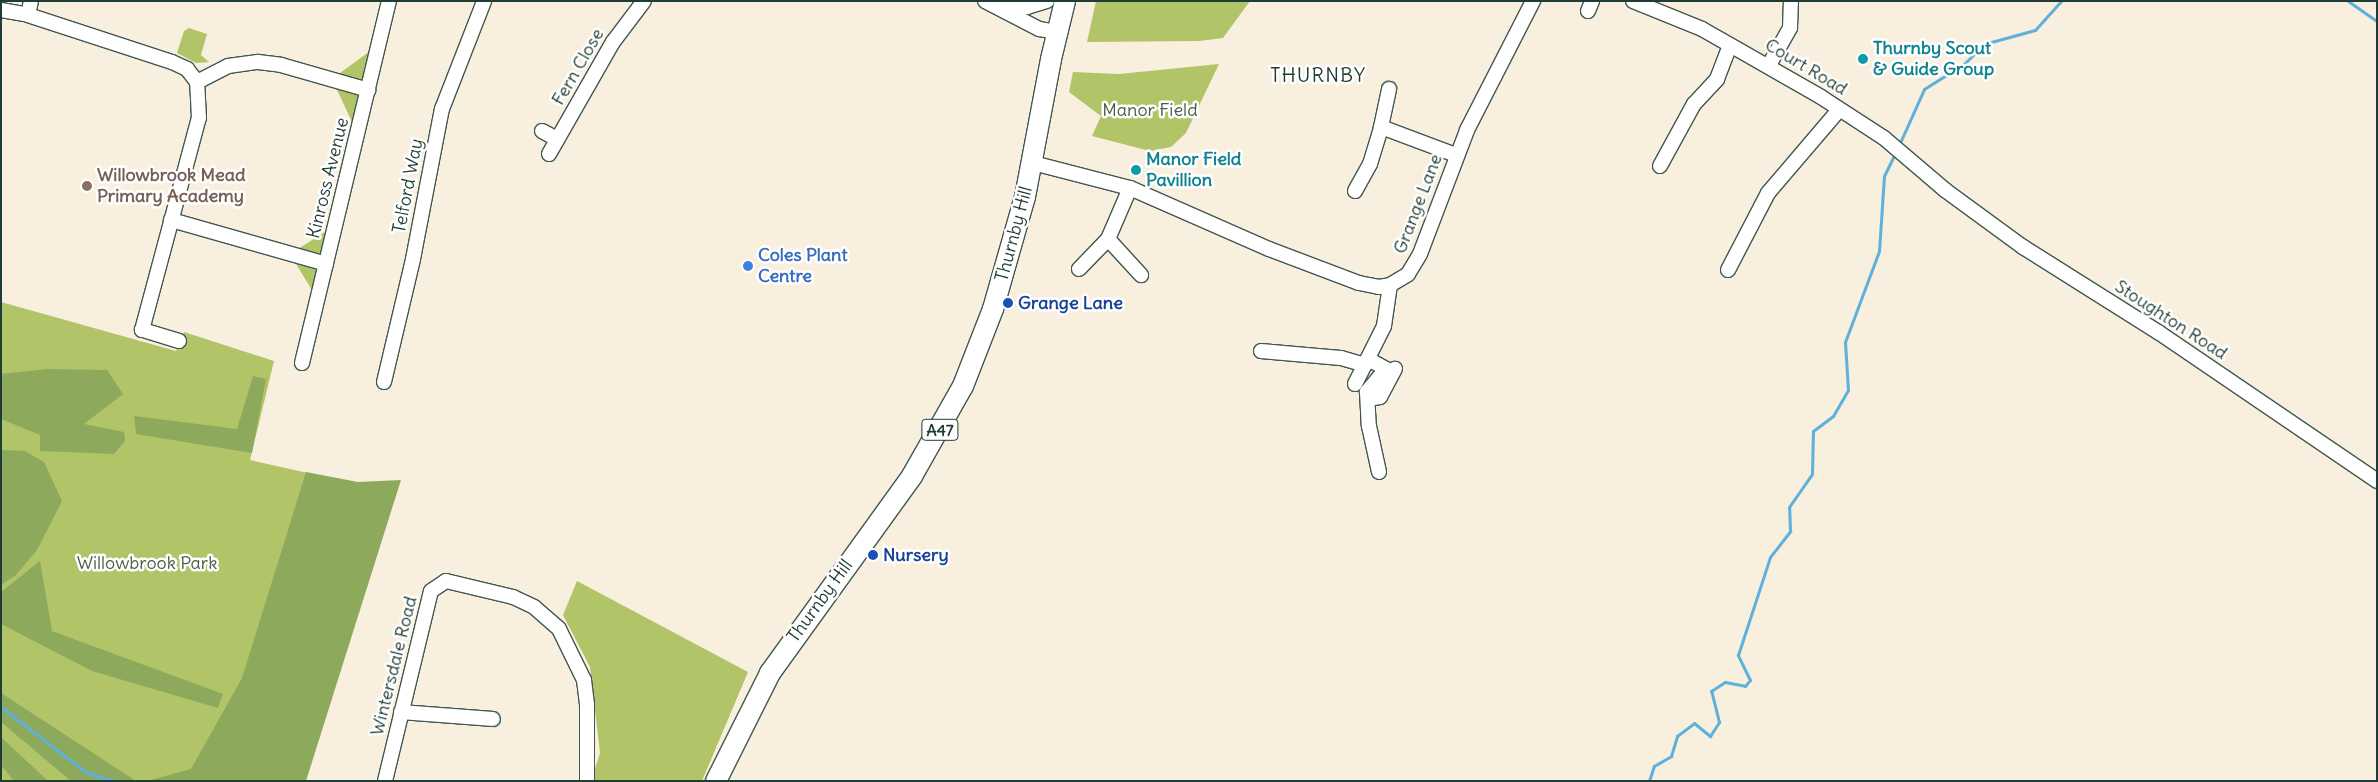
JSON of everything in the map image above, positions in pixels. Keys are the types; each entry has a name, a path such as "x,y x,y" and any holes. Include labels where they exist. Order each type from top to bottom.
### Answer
{"highway":[{"name":"Thurnby Hill","path":"716,781 770,673 907,484 948,416 994,309 1033,163 1057,32 1065,1"}],"street":[{"name":"Kinross Avenue","path":"302,364 389,1"},
{"name":"Telford Way","path":"384,382 413,259 442,109 484,1"},
{"path":"986,2 1027,8 1047,1"},
{"name":"Grange Lane","path":"1390,285 1408,274 1420,254 1456,155 1533,1"},
{"name":"Court Road","path":"1633,1 1702,29 1769,65 1884,138 1945,190"},
{"path":"1769,65 1790,28 1790,1"},
{"name":"Fern Close","path":"549,154 613,42 642,2"},
{"path":"986,2 1039,29 1057,32"},
{"path":"1,10 29,8 172,62 187,69 197,82 199,118 142,330 179,341"},
{"path":"1660,166 1694,104 1717,79 1730,45"},
{"path":"197,82 228,66 258,62 281,65 368,90"},
{"path":"1356,191 1370,164 1381,128 1389,89"},
{"path":"1728,270 1768,193 1839,110"},
{"path":"1381,128 1456,155"},
{"path":"542,131 557,140"},
{"path":"1033,163 1130,188 1314,267 1370,286 1390,285 1384,326 1355,384"},
{"path":"1079,269 1108,239 1130,188"},
{"name":"Stoughton Road","path":"1945,190 2023,247 2158,332 2377,481"},
{"path":"171,220 326,264"},
{"path":"1108,239 1141,275"},
{"path":"1262,351 1341,358 1366,362 1386,369 1367,392 1369,426 1378,472"},
{"path":"1368,399 1380,397 1394,369"},
{"name":"Wintersdale Road","path":"386,781 431,591 446,581 454,581 512,597 549,617 568,641 578,662 587,705 587,781"},
{"path":"401,712 493,719"}],"green space":[{"path":"1096,1 1250,1 1223,38 1199,41 1087,42"},
{"path":"189,28 207,34 201,55 209,62 196,63 177,53 184,31"},
{"path":"378,45 358,135 332,79"},
{"name":"Manor Field","path":"1219,64 1186,133 1171,147 1150,151 1092,136 1101,116 1069,92 1073,72 1119,74"},
{"path":"336,225 318,300 290,254"},
{"name":"Willowbrook Park","path":"1,302 176,351 184,332 274,361 250,460 326,477 257,700 187,781 1,781"},
{"path":"48,369 107,370 123,394 84,424 124,432 125,441 114,454 40,451 40,435 1,419 1,374"},
{"path":"253,376 266,379 252,453 136,434 134,416 237,429"},
{"path":"1,450 25,451 44,462 62,501 37,550 16,575 1,585"},
{"path":"306,472 358,482 401,480 306,781 147,781 191,769 242,678"},
{"path":"40,561 52,631 223,694 218,708 92,671 1,624 1,592"},
{"path":"577,581 748,672 702,781 591,781 600,753 590,667 563,615"},
{"path":"1,693 133,779 133,781 71,781 1,722"},
{"path":"1,737 48,781 14,781 1,765"}],"waterway":[{"path":"1899,145 1924,89 1964,64 1984,44 2035,30 2061,1"},
{"path":"2348,1 2377,21"},
{"path":"1649,781 1654,766 1671,756 1677,736 1694,723 1710,736 1719,722 1711,691 1725,682 1745,686 1750,680 1738,655 1770,557 1790,531 1789,507 1812,474 1813,431 1833,416 1848,390 1845,342 1879,251 1884,176 1895,153"},
{"path":"1,707 87,773 115,781"}],"place":[{"name":"Thurnby Scout & Guide Group","path":"1863,59"},
{"name":"Manor Field Pavillion","path":"1136,170"},
{"name":"Willowbrook Mead Primary Academy","path":"87,186"},
{"name":"Coles Plant Centre","path":"748,266"},
{"name":"Grange Lane","path":"1008,303"},
{"name":"Nursery","path":"873,555"}],"district":[{"name":"THURNBY","path":"1318,74"}]}
